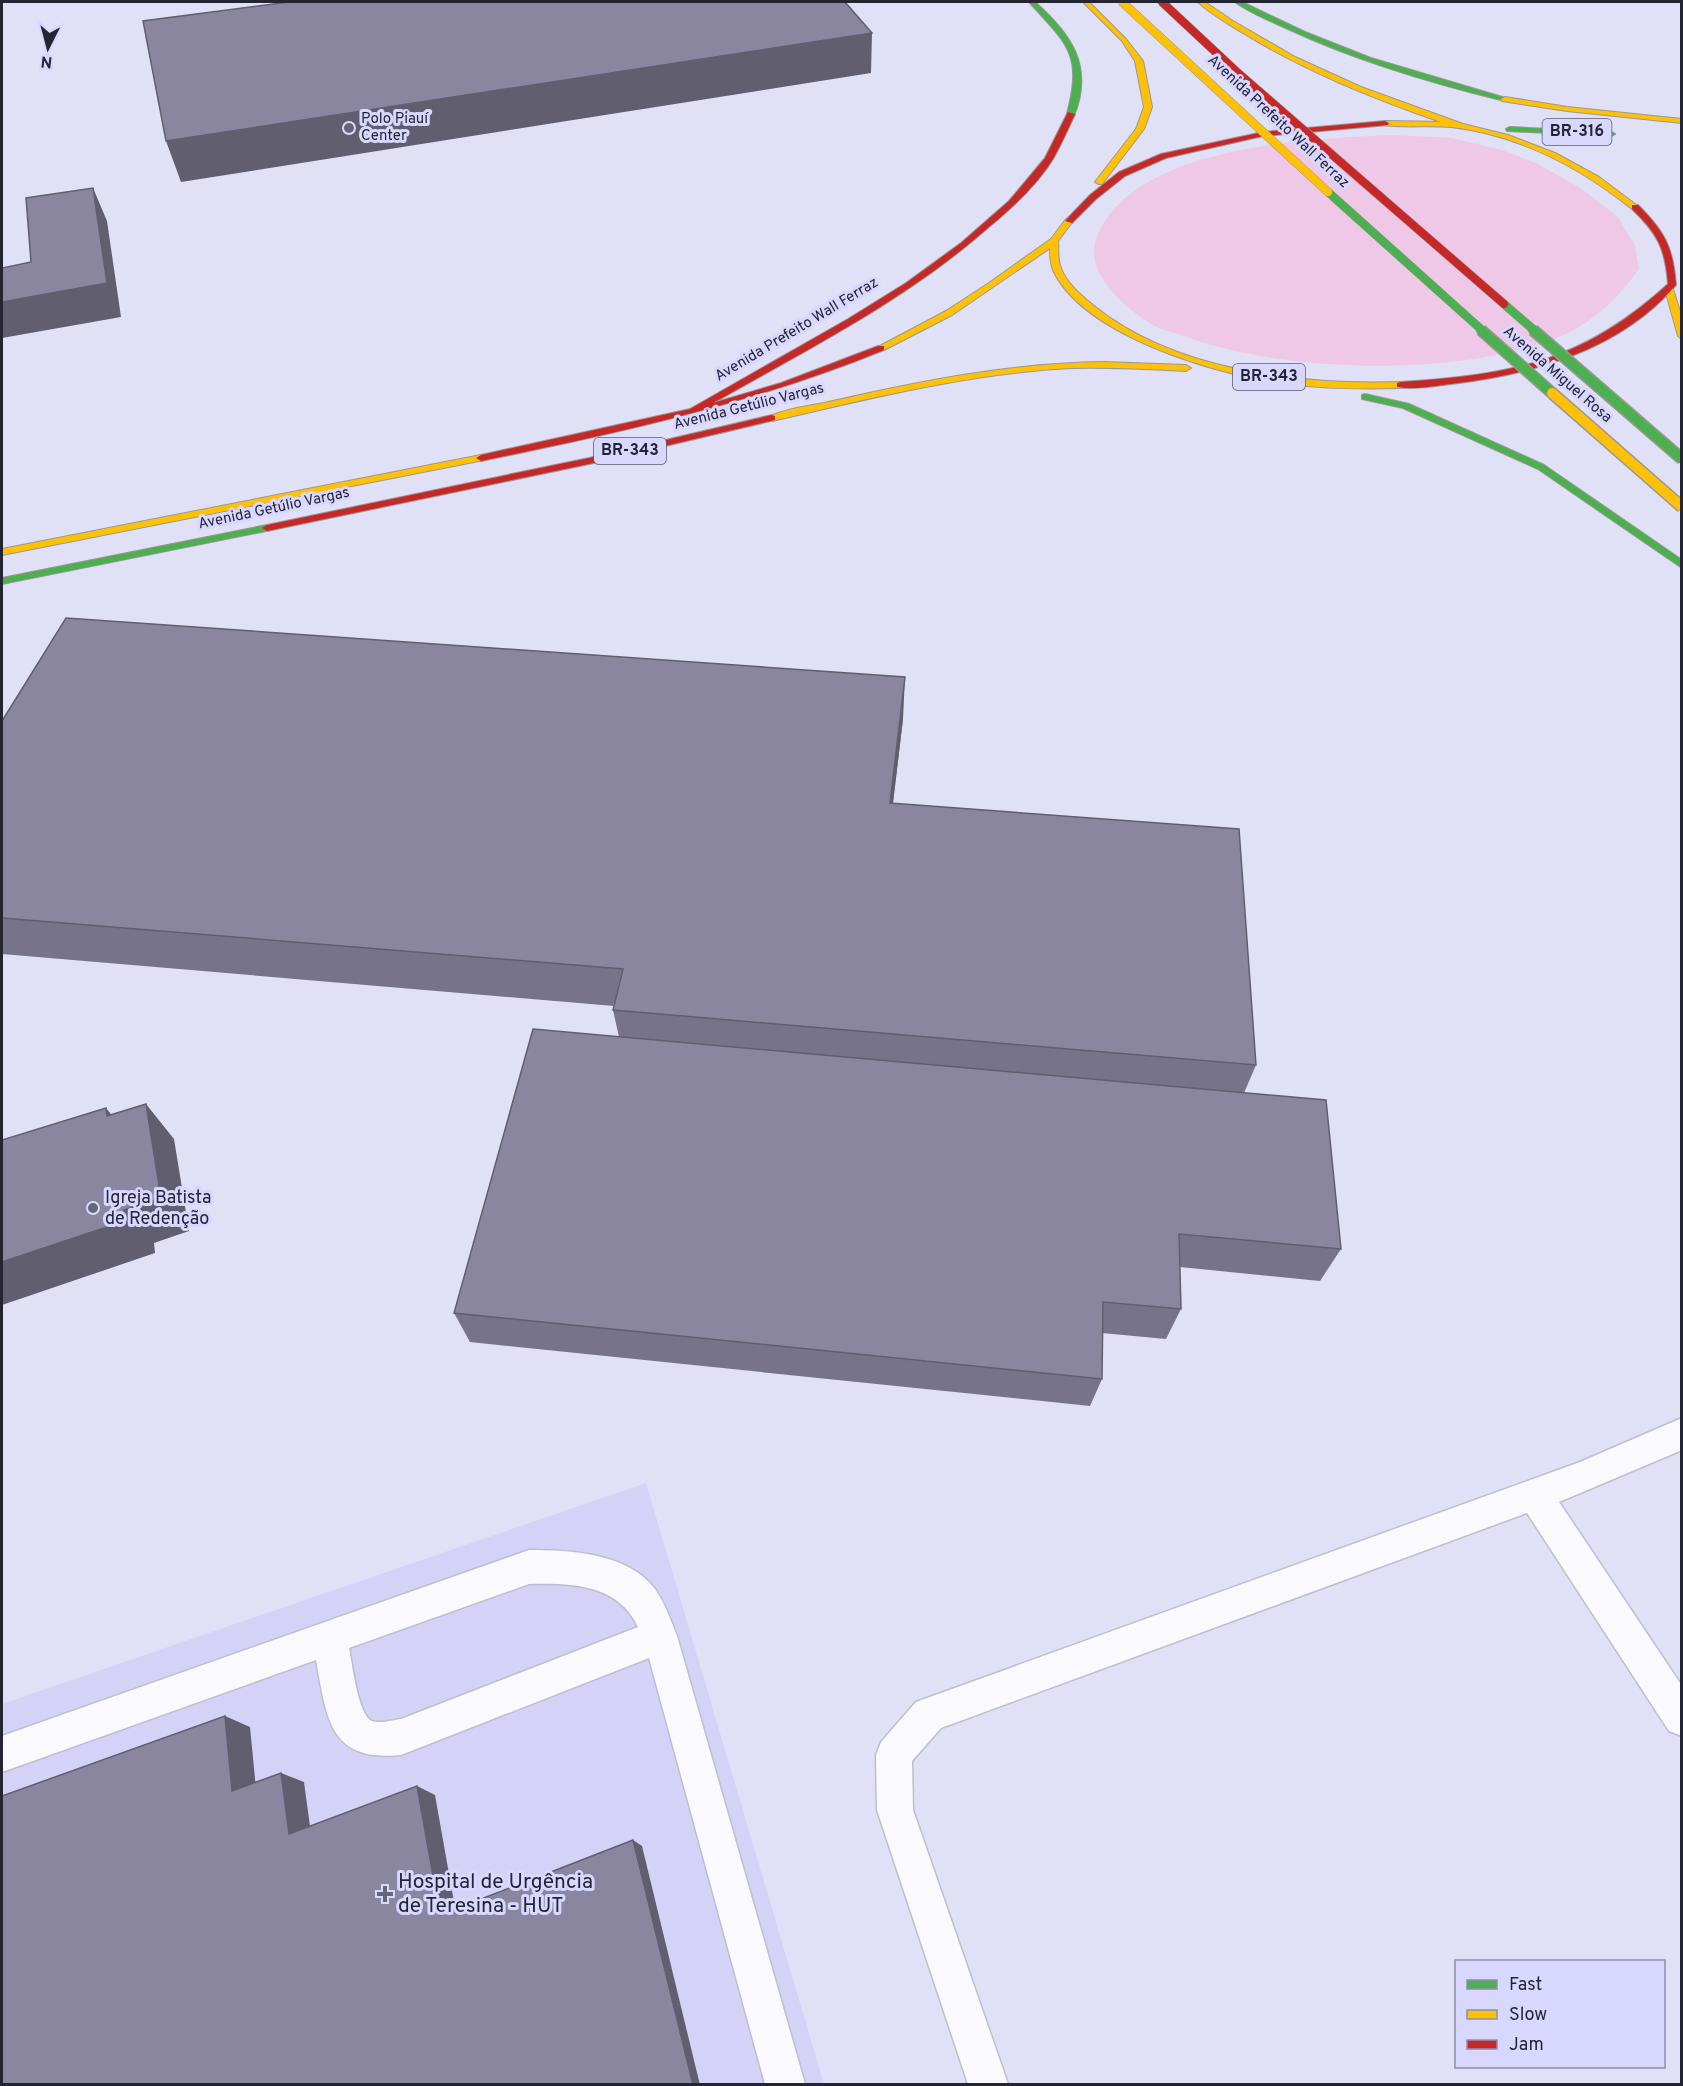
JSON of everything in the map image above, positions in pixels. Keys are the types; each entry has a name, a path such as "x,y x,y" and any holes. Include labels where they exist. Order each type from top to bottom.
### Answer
{"main road":[{"name":"Avenida Prefeito Wall Ferraz","path":"695,409 849,322 976,236 1019,193 1060,143 1075,101 1078,73 1071,43 1032,2"},
{"name":"BR-343","path":"1086,2 1124,40 1139,61 1148,107 1140,129 1054,241 1057,270 1072,291 1130,335 1166,350 1262,376 1307,384 1394,384 1457,380 1536,366 1599,344 1674,284 1668,246 1645,215 1621,196 1555,156 1380,97 1289,59 1223,20 1201,2"},
{"name":"Avenida Prefeito Wall Ferraz","path":"1122,2 1411,268"},
{"name":"Avenida Prefeito Wall Ferraz","path":"1162,2 1238,73 1454,261"},
{"path":"1238,2 1288,30 1345,53 1467,90 1592,112 1682,121"},
{"name":"BR-343","path":"1077,210 1123,173 1164,155 1224,140 1273,131 1325,126 1385,123 1466,127"},
{"name":"BR-316","path":"1466,127 1624,135"},
{"name":"Avenida Getúlio Vargas","path":"2,552 549,445 795,382 843,365 905,338 984,292 1054,241"},
{"name":"Avenida Miguel Rosa","path":"1454,261 1682,459"},
{"name":"Avenida Miguel Rosa","path":"1411,268 1682,507"},
{"path":"1674,284 1682,336"},
{"name":"Avenida Getúlio Vargas","path":"2,581 534,472 931,382 1052,365 1106,364 1156,365 1262,376"},
{"path":"1307,384 1406,406 1540,467 1682,565"}],"lane":[{"path":"988,2085 895,1810 894,1755 929,1715 1582,1478 1682,1434"},
{"path":"1534,1494 1682,1718"},
{"path":"2,1754 529,1567 556,1566 615,1578 641,1599 660,1636 785,2085"},
{"path":"330,1639 348,1723 360,1735 379,1739 401,1737 660,1636"}],"shaded area":[{"path":"1391,135 1452,138 1502,150 1538,164 1582,189 1618,217 1635,246 1639,269 1601,312 1572,331 1531,347 1484,357 1433,364 1379,366 1325,364 1273,358 1226,349 1165,330 1156,327 1126,306 1106,285 1099,273 1094,247 1098,234 1118,205 1148,182 1186,165 1228,153 1315,140"},
{"name":"Hospital de Urgência de Teresina - HUT","path":"646,1483 824,2084 2,2084 2,1704"}],"building":[{"name":"Polo Piauí Center","path":"289,2 845,2 872,33 166,141 143,21"},
{"path":"93,188 107,283 2,302 2,268 31,262 26,198"},
{"path":"66,618 905,677 890,803 1239,829 1256,1065 613,1010 623,969 2,918 2,721"},
{"path":"533,1029 1326,1100 1341,1249 1179,1234 1181,1309 1103,1302 1102,1379 454,1313"},
{"path":"146,1104 161,1198 124,1210 125,1221 2,1262 2,1140 106,1108 107,1116"},
{"path":"225,1716 232,1791 281,1773 289,1834 417,1786 440,1915 633,1840 693,2085 2,2085 2,1796"}],"traffic: fast":[{"path":"1032,2 1057,27 1073,51 1078,78 1071,114"},
{"path":"1238,2 1303,33 1368,59 1436,81 1505,99"},
{"path":"1510,129 1611,134"},
{"path":"1328,192 1552,393"},
{"path":"1504,304 1682,459"},
{"path":"1365,397 1406,406 1541,467 1682,565"},
{"path":"2,581 267,528"}],"traffic: slow":[{"path":"1086,2 1124,40 1139,61 1148,107 1140,129 1099,182"},
{"path":"1122,2 1328,192"},
{"path":"1201,2 1261,42 1293,59 1358,88 1460,126"},
{"path":"1505,99 1567,109 1682,121"},
{"path":"1385,123 1450,125 1482,130 1506,137 1575,166 1617,192 1635,207"},
{"path":"1069,221 1054,241 1058,272 1077,296 1103,317 1135,336 1170,351 1244,374 1332,386 1400,385"},
{"path":"881,348 949,313 1054,241"},
{"path":"1669,289 1682,336"},
{"path":"772,418 912,387 1018,370 1087,365 1186,368"},
{"path":"1552,393 1682,507"},
{"path":"2,552 481,458"}],"traffic: jam":[{"path":"1162,2 1238,73 1504,304"},
{"path":"695,409 851,321 964,245 1012,203 1049,159 1071,114"},
{"path":"1069,221 1093,197 1122,174 1164,156 1263,134 1385,123"},
{"path":"1400,385 1476,378 1512,372 1547,362 1581,350 1613,333 1643,311 1672,285 1664,242 1635,207"},
{"path":"481,458 634,426 735,400 784,385 881,348"},
{"path":"267,528 589,461 772,418"}],"place":[{"name":"Polo Piauí Center","path":"349,128"},
{"name":"Igreja Batista de Redenção","path":"93,1208"},
{"name":"Hospital de Urgência de Teresina - HUT","path":"385,1894"}]}
